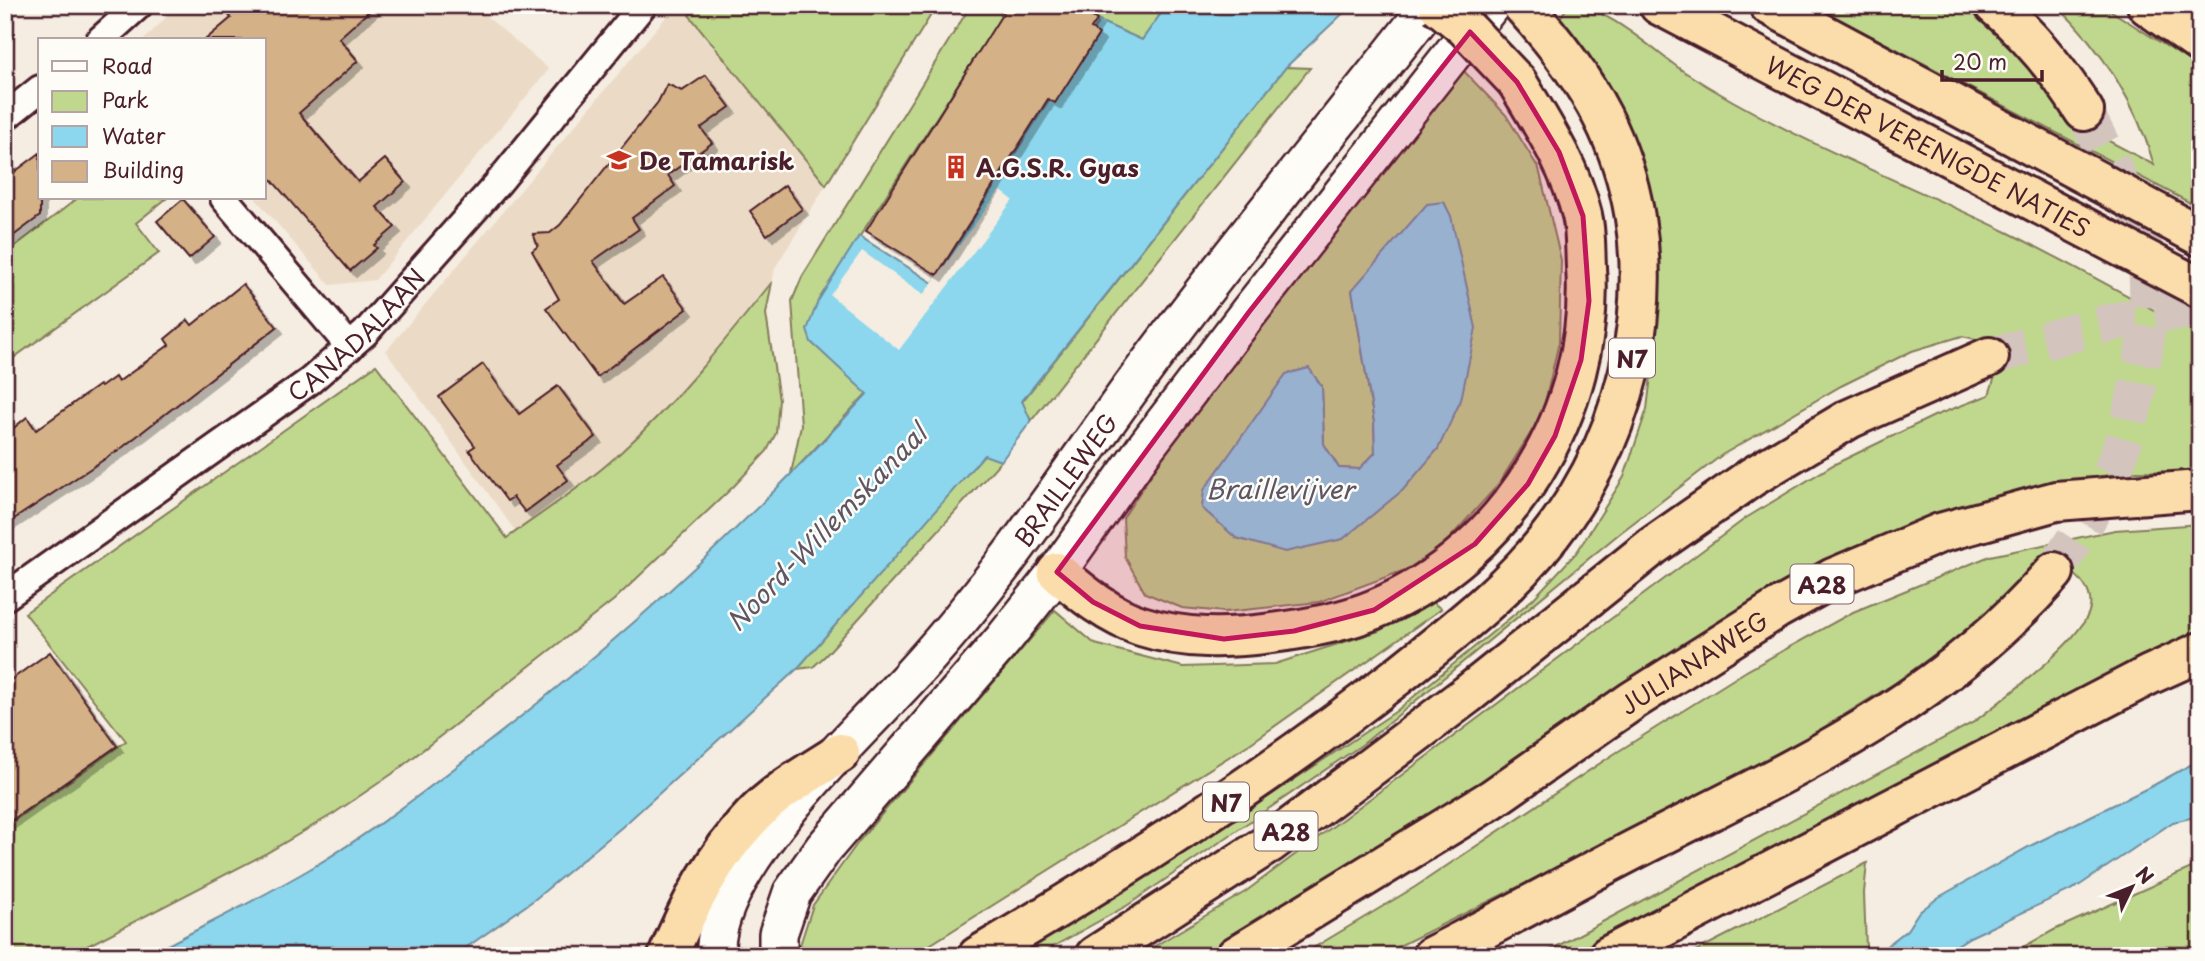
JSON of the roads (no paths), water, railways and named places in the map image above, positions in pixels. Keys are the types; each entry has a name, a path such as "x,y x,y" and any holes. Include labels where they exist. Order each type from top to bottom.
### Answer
{"highway":[{"name":"N7","path":"1057,572 1093,602 1140,626 1224,639 1294,631 1374,610 1430,579 1475,544 1528,484 1555,436 1581,360 1589,301 1583,216 1559,152 1517,82 1465,27 1438,5"},
{"name":"N7","path":"978,956 1227,802 1356,709 1459,628 1513,579 1564,517 1605,447 1622,397 1637,337 1640,272 1630,192 1602,117 1561,49 1522,5"},
{"name":"WEG DER VERENIGDE NATIES","path":"1659,5 2200,288"},
{"name":"WEG DER VERENIGDE NATIES","path":"1769,5 2200,236"},
{"path":"1994,5 2024,30 2063,77 2084,111"},
{"path":"2147,5 2200,43"},
{"name":"A28","path":"1095,956 1269,843 1468,694 1653,546 1752,477 1849,419 1989,357"},
{"name":"JULIANAWEG","path":"1236,956 1481,806 1632,701 1777,609 1833,578 1940,534 2056,501 2200,490"},
{"path":"1432,956 1875,723 1975,653 2019,612 2054,572"},
{"path":"1608,956 2148,675 2200,652"},
{"path":"668,956 686,913 713,866 753,816 840,753"},
{"path":"1464,956 1504,920"}],"main road":[{"name":"BRAILLEWEG","path":"716,956 722,914 749,859 840,753 915,672 1019,544 1157,353 1430,5"},
{"name":"BRAILLEWEG","path":"778,956 778,934 792,893 824,848 1003,640 1057,572 1145,448 1249,312 1491,5"}],"street":[{"path":"102,38 139,5"},
{"name":"CANADALAAN","path":"5,597 310,381 350,347 498,183 643,5"},
{"path":"5,117 38,91"},
{"path":"226,200 350,347"}],"water":[{"name":"Noord-Willemskanaal","path":"1167,5 1352,5 1286,67 1022,401 1031,421 1001,461 984,455 797,669 622,827 534,900 454,956 147,956 290,880 375,827 581,668 729,536 867,394 811,342 807,330 818,301 859,236 933,283 1099,21 1142,40"},
{"name":"Braillevijver","path":"1444,202 1451,216 1476,328 1461,400 1438,449 1403,490 1343,539 1285,552 1236,538 1202,508 1204,490 1286,374 1309,368 1322,387 1324,444 1339,468 1359,469 1375,453 1374,422 1352,290 1427,204"},
{"path":"2200,756 2200,816 2173,822 2077,887 1970,937 1940,956 1820,956 1844,950 1884,948 1907,930 1918,913 1939,897 2032,845 2154,785 2194,763"}],"tunnel":[{"path":"2054,572 2097,503 2117,459 2132,411 2147,326 2147,272 2144,249 2118,179 2084,111"},
{"path":"1989,357 2120,321 2200,310"}],"place":[{"name":"De Tamarisk","path":"619,160"},
{"name":"A.G.S.R. Gyas","path":"956,167"}]}
